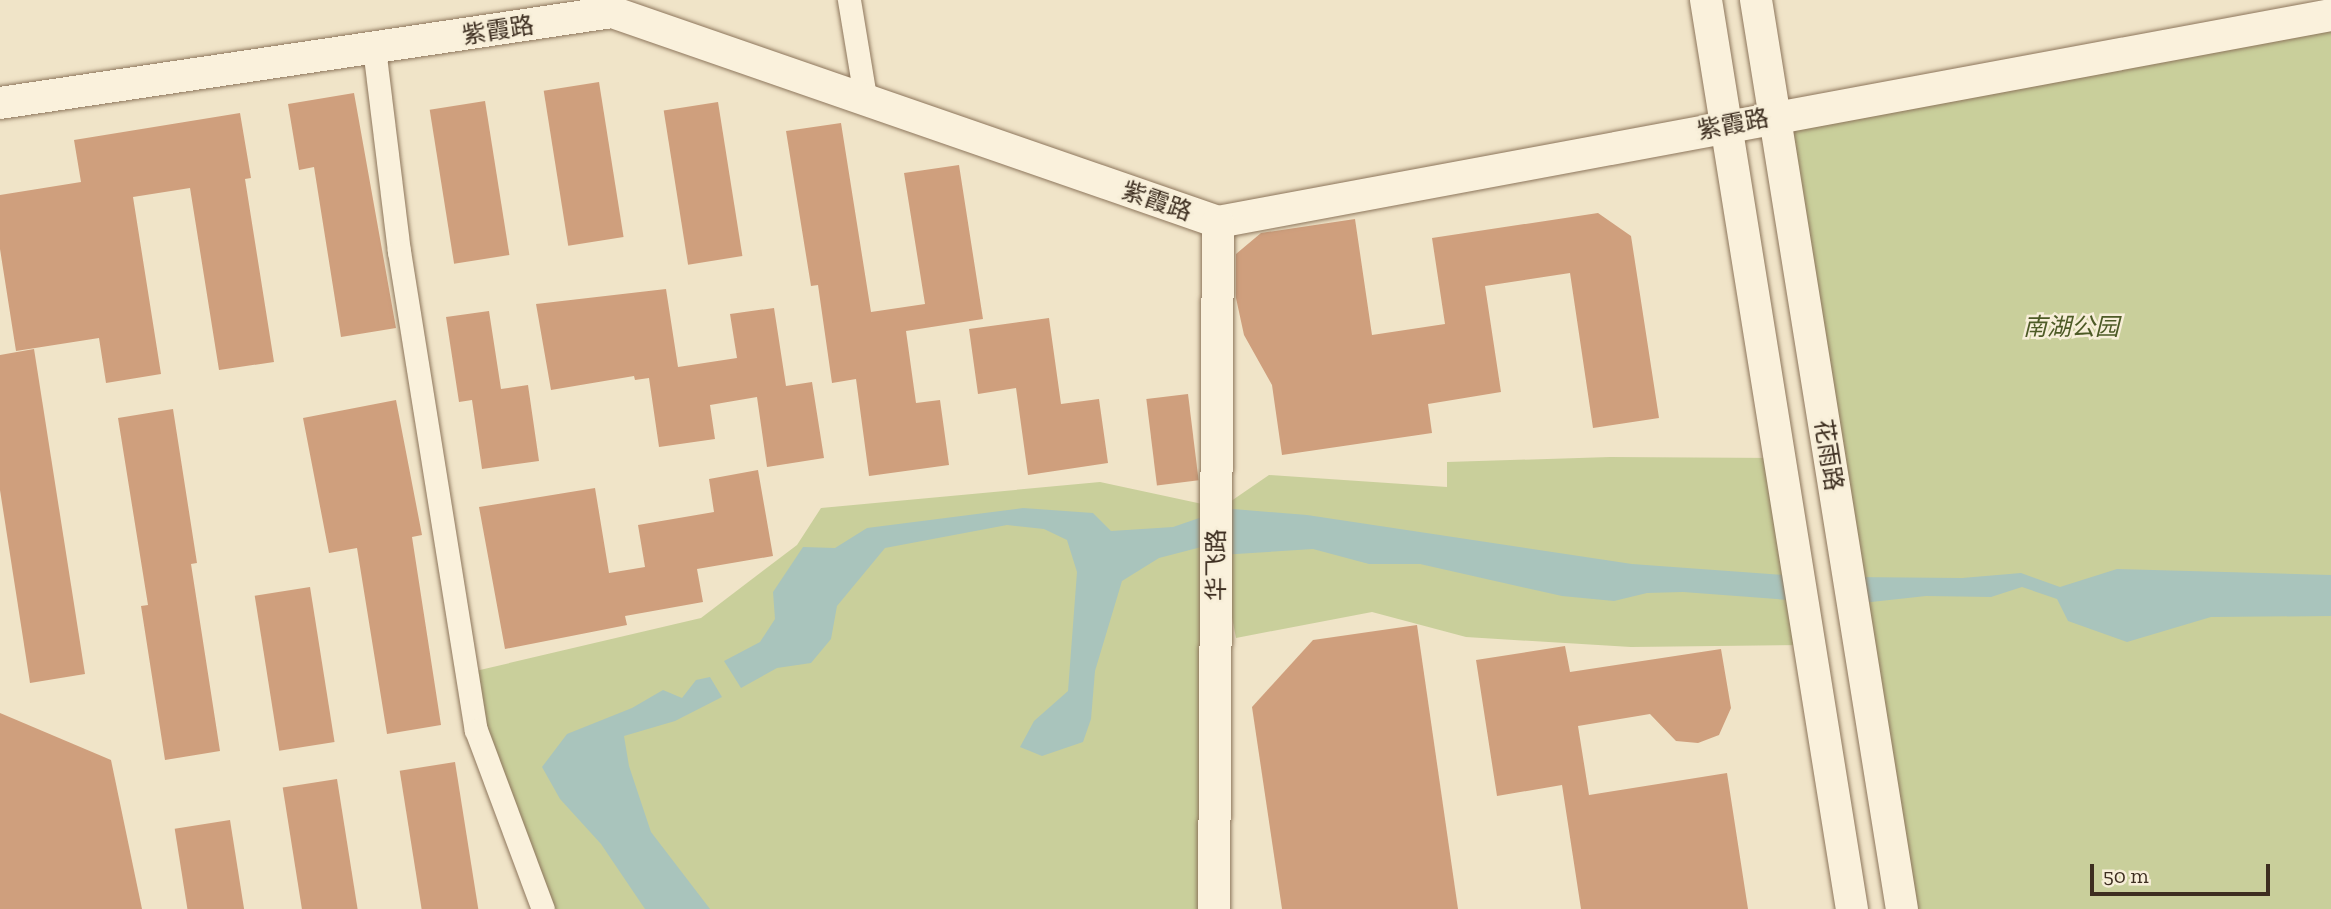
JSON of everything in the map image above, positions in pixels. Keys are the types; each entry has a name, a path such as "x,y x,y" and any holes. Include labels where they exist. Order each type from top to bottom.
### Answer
{"street":[{"path":"849,0 866,103"},
{"path":"1706,0 1852,909"},
{"name":"花雨路","path":"1756,0 1902,909"},
{"name":"紫霞路","path":"0,103 612,12 866,103 1218,222 1774,116 2331,15"},
{"path":"374,48 399,251 476,730 543,909"},
{"name":"华飞路","path":"1214,909 1218,222"}],"green space":[{"name":"南湖公园","path":"2331,15 2331,909 1902,909 1774,116"},
{"path":"1610,457 1779,458 1809,645 1631,647 1466,637 1372,612 1236,638 1221,561 1216,909 543,909 467,673 701,618 797,545 821,508 1100,482 1221,508 1269,475 1447,487 1447,462"}],"water":[{"path":"1023,508 1093,513 1111,531 1173,527 1208,515 1209,545 1159,558 1122,581 1095,671 1091,719 1083,742 1042,756 1020,747 1034,721 1068,691 1077,572 1067,540 1044,529 1007,525 885,548 837,606 831,639 811,663 777,668 741,688 724,661 760,642 775,619 773,592 803,547 835,548 867,528"},
{"path":"1221,508 1307,515 1632,564 1798,576 1802,601 1683,592 1647,593 1614,601 1562,596 1420,564 1369,564 1313,549 1220,555"},
{"path":"2117,569 2331,575 2331,616 2211,617 2127,642 2068,621 2057,599 2022,587 1991,597 1926,596 1853,604 1848,577 1962,578 2021,573 2060,587"},
{"path":"710,677 722,697 675,721 624,736 629,766 651,832 710,909 645,909 601,844 560,799 542,767 567,734 632,708 663,690 682,698 696,680"}],"building":[{"path":"599,82 624,237 568,246 544,91"},
{"path":"354,93 396,328 341,337 314,167 299,170 288,104"},
{"path":"485,101 509,255 454,264 430,110"},
{"path":"718,102 742,256 688,265 664,111"},
{"path":"240,113 251,178 245,179 274,362 219,370 190,188 133,197 161,374 106,383 99,338 16,351 0,249 0,195 81,182 74,140"},
{"path":"841,123 871,312 925,304 904,173 959,165 983,319 906,331 916,403 940,400 949,465 869,476 856,379 832,383 818,285 811,286 786,131"},
{"path":"1598,213 1631,236 1659,418 1593,428 1570,273 1485,286 1501,392 1428,404 1432,433 1282,455 1272,385 1244,335 1236,298 1236,254 1261,233 1355,219 1372,335 1445,324 1432,238"},
{"path":"666,289 678,367 737,358 730,314 774,308 786,386 812,382 824,458 767,467 757,397 710,405 715,439 659,447 649,378 635,380 634,376 551,390 536,304"},
{"path":"489,311 501,389 528,385 539,461 482,469 472,400 459,402 446,317"},
{"path":"1049,318 1061,404 1099,399 1108,463 1028,475 1016,388 978,394 969,329"},
{"path":"34,349 85,674 30,683 0,490 0,355"},
{"path":"1188,394 1199,480 1157,485 1146,399"},
{"path":"396,400 422,535 412,537 441,725 387,734 357,548 329,553 303,418"},
{"path":"173,409 197,563 191,564 220,751 165,760 141,606 148,605 118,418"},
{"path":"758,470 773,556 697,569 703,602 625,616 627,625 505,649 479,507 595,488 609,573 645,567 638,525 714,512 709,479"},
{"path":"310,587 335,742 279,751 255,596"},
{"path":"1417,625 1458,909 1282,909 1252,707 1313,640"},
{"path":"1565,646 1570,672 1721,649 1731,708 1719,735 1698,743 1676,741 1650,714 1578,726 1589,795 1727,773 1748,909 1581,909 1562,785 1497,796 1476,660"},
{"path":"0,713 111,760 142,909 0,909"},
{"path":"455,762 478,909 422,909 400,771"},
{"path":"337,779 358,909 302,909 283,788"},
{"path":"230,820 244,909 187,909 175,829"}]}
